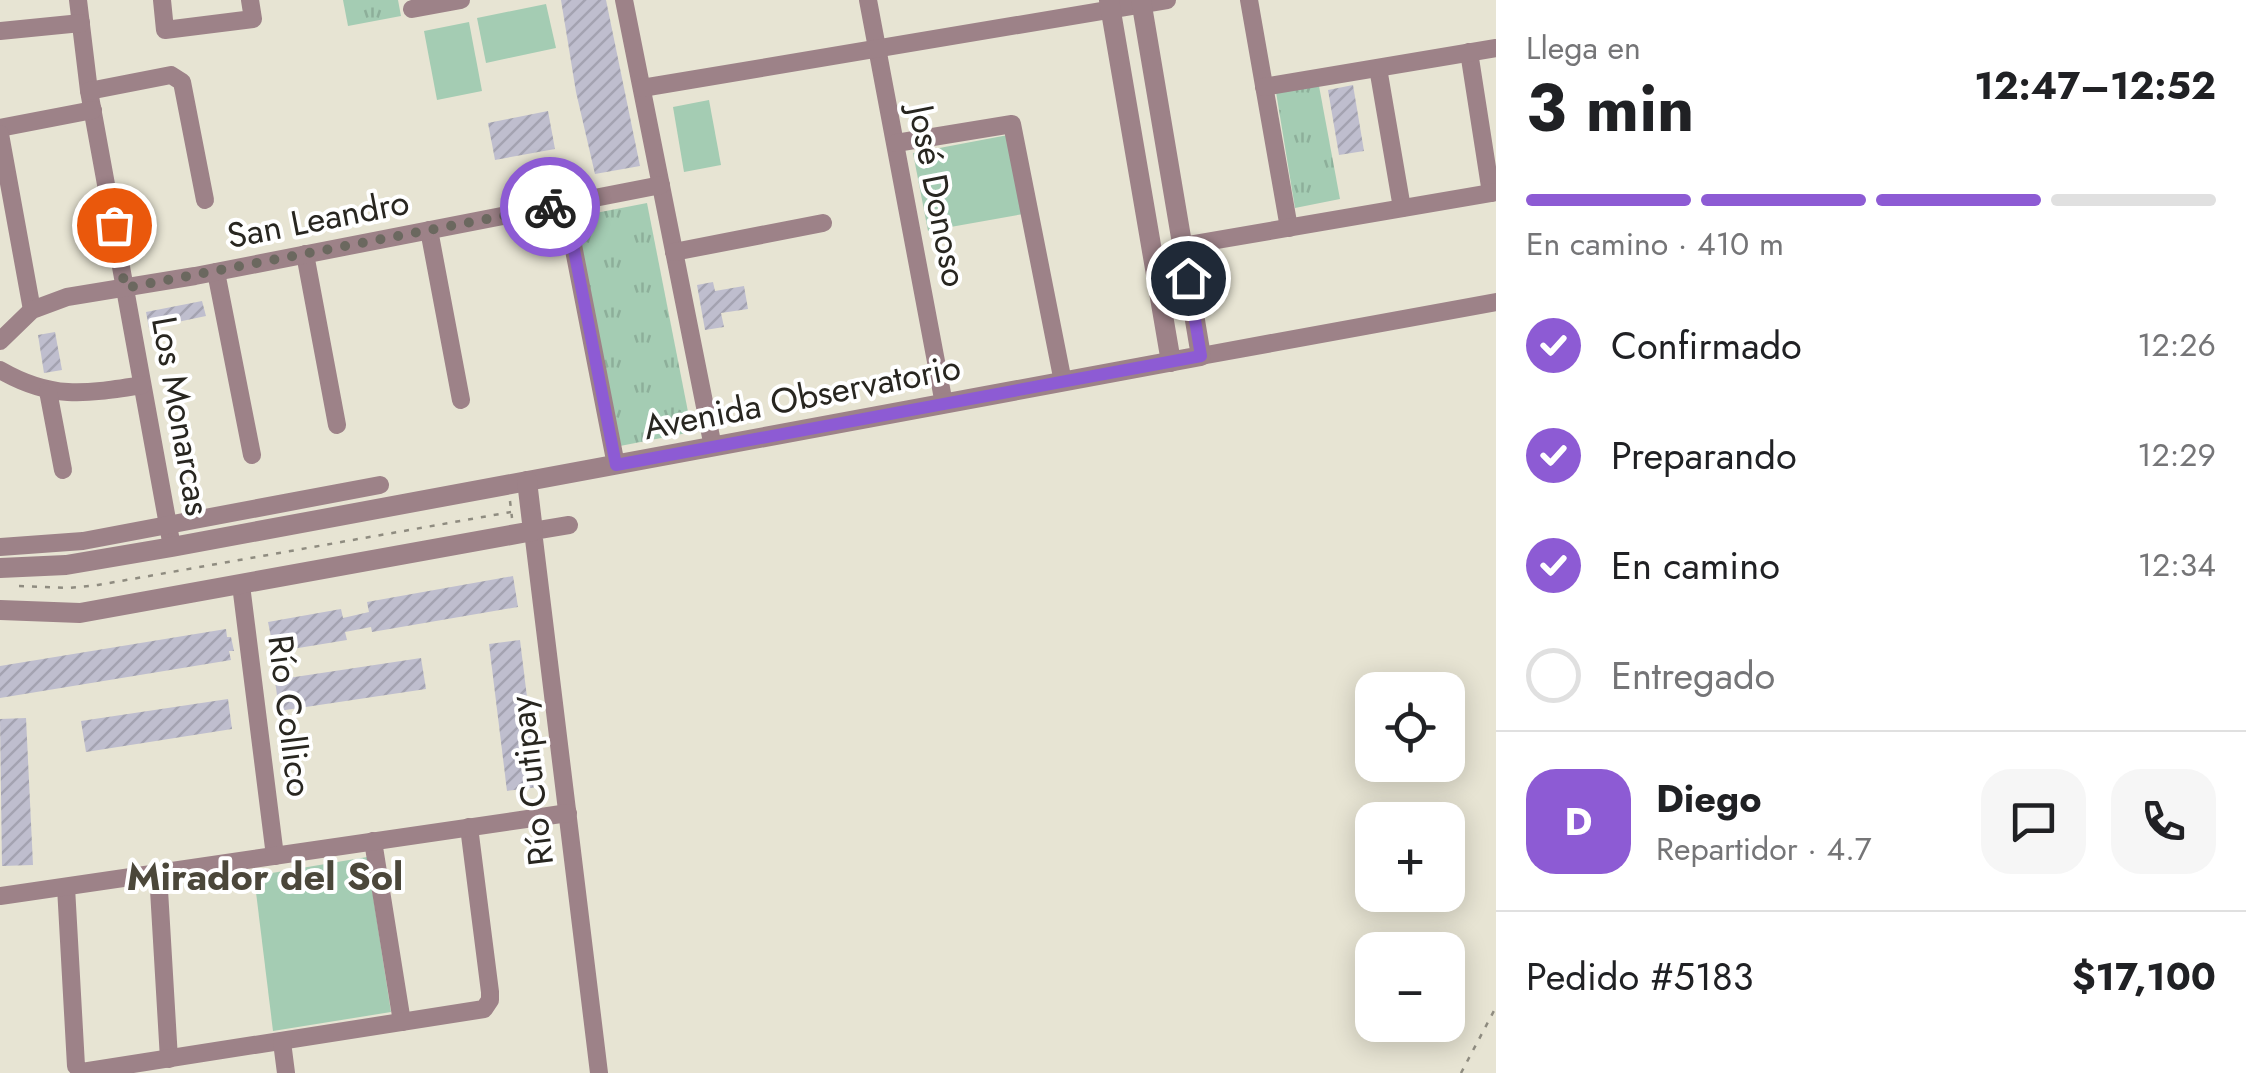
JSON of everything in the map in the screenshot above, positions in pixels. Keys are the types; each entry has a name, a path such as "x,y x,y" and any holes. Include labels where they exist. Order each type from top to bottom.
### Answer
{"street":[{"name":"Los Monarcas","path":"78,0 89,91 172,547"},
{"path":"162,0 165,30 252,9"},
{"path":"412,9 461,0"},
{"path":"624,0 713,447"},
{"name":"José Donoso","path":"868,0 944,404"},
{"path":"642,88 1110,5 1167,0"},
{"path":"1249,0 1288,228"},
{"path":"1141,2 1201,356"},
{"path":"1110,5 1171,362"},
{"path":"0,31 81,23"},
{"path":"1264,87 1496,48"},
{"path":"1182,246 1494,192 1470,52"},
{"path":"1378,68 1402,208"},
{"path":"89,91 171,75 182,82 205,200"},
{"path":"32,310 0,131 93,110"},
{"path":"896,143 1012,124 1063,382"},
{"name":"San Leandro","path":"0,341 32,310 67,297 661,186"},
{"path":"565,204 616,465"},
{"path":"674,252 822,223"},
{"path":"429,230 461,400"},
{"path":"305,254 337,425"},
{"path":"216,272 252,455"},
{"name":"Avenida Observatorio","path":"0,568 66,565 172,547 1496,302"},
{"path":"0,370 48,391 83,394 142,385"},
{"path":"48,391 63,470"},
{"name":"Río Cutipay","path":"518,483 568,813 599,1073"},
{"path":"0,546 84,541 380,485"},
{"path":"0,610 80,613 569,525"},
{"name":"Río Collico","path":"241,585 276,856"},
{"path":"0,896 568,813"},
{"path":"66,887 76,1066 82,1072 484,1009 490,1000 468,827"},
{"path":"373,841 402,1022"},
{"path":"158,873 168,1059"},
{"path":"282,1042 286,1073"}],"path":[{"path":"518,483 511,512 523,533"},
{"path":"19,586 98,585 511,512"},
{"path":"1461,1073 1496,1008"}],"green space":[{"path":"343,0 398,0 401,16 348,26"},
{"path":"546,4 556,48 486,63 477,18"},
{"path":"469,22 482,91 437,100 424,31"},
{"path":"1319,86 1340,199 1295,208 1276,92"},
{"path":"709,100 721,165 684,172 673,107"},
{"path":"1008,135 1023,214 928,231 913,153"},
{"path":"647,203 692,432 620,446 575,217"},
{"path":"367,857 391,1012 273,1031 254,876"}],"building":[{"path":"561,0 606,0 640,166 595,174"},
{"path":"1353,85 1364,151 1339,155 1328,90"},
{"path":"548,111 555,149 495,160 488,123"},
{"path":"713,282 715,291 744,286 748,309 721,313 724,327 705,330 697,285"},
{"path":"202,301 206,316 149,328 146,312"},
{"path":"55,332 62,370 44,373 38,335"},
{"path":"513,576 518,607 372,632 371,627 345,632 347,640 274,652 268,622 341,609 343,618 369,612 367,602"},
{"path":"226,629 234,651 229,651 231,660 0,698 0,666"},
{"path":"520,640 538,787 507,791 489,644"},
{"path":"421,658 426,689 279,711 275,680"},
{"path":"228,699 232,729 86,752 81,721"},
{"path":"26,718 33,865 2,866 0,719"}],"way so far":[{"path":"114,225 125,288 550,207"}],"district":[{"name":"Mirador del Sol","path":"265,877"}],"route":[{"path":"550,207 565,204 616,465 1201,356 1188,278"}]}
